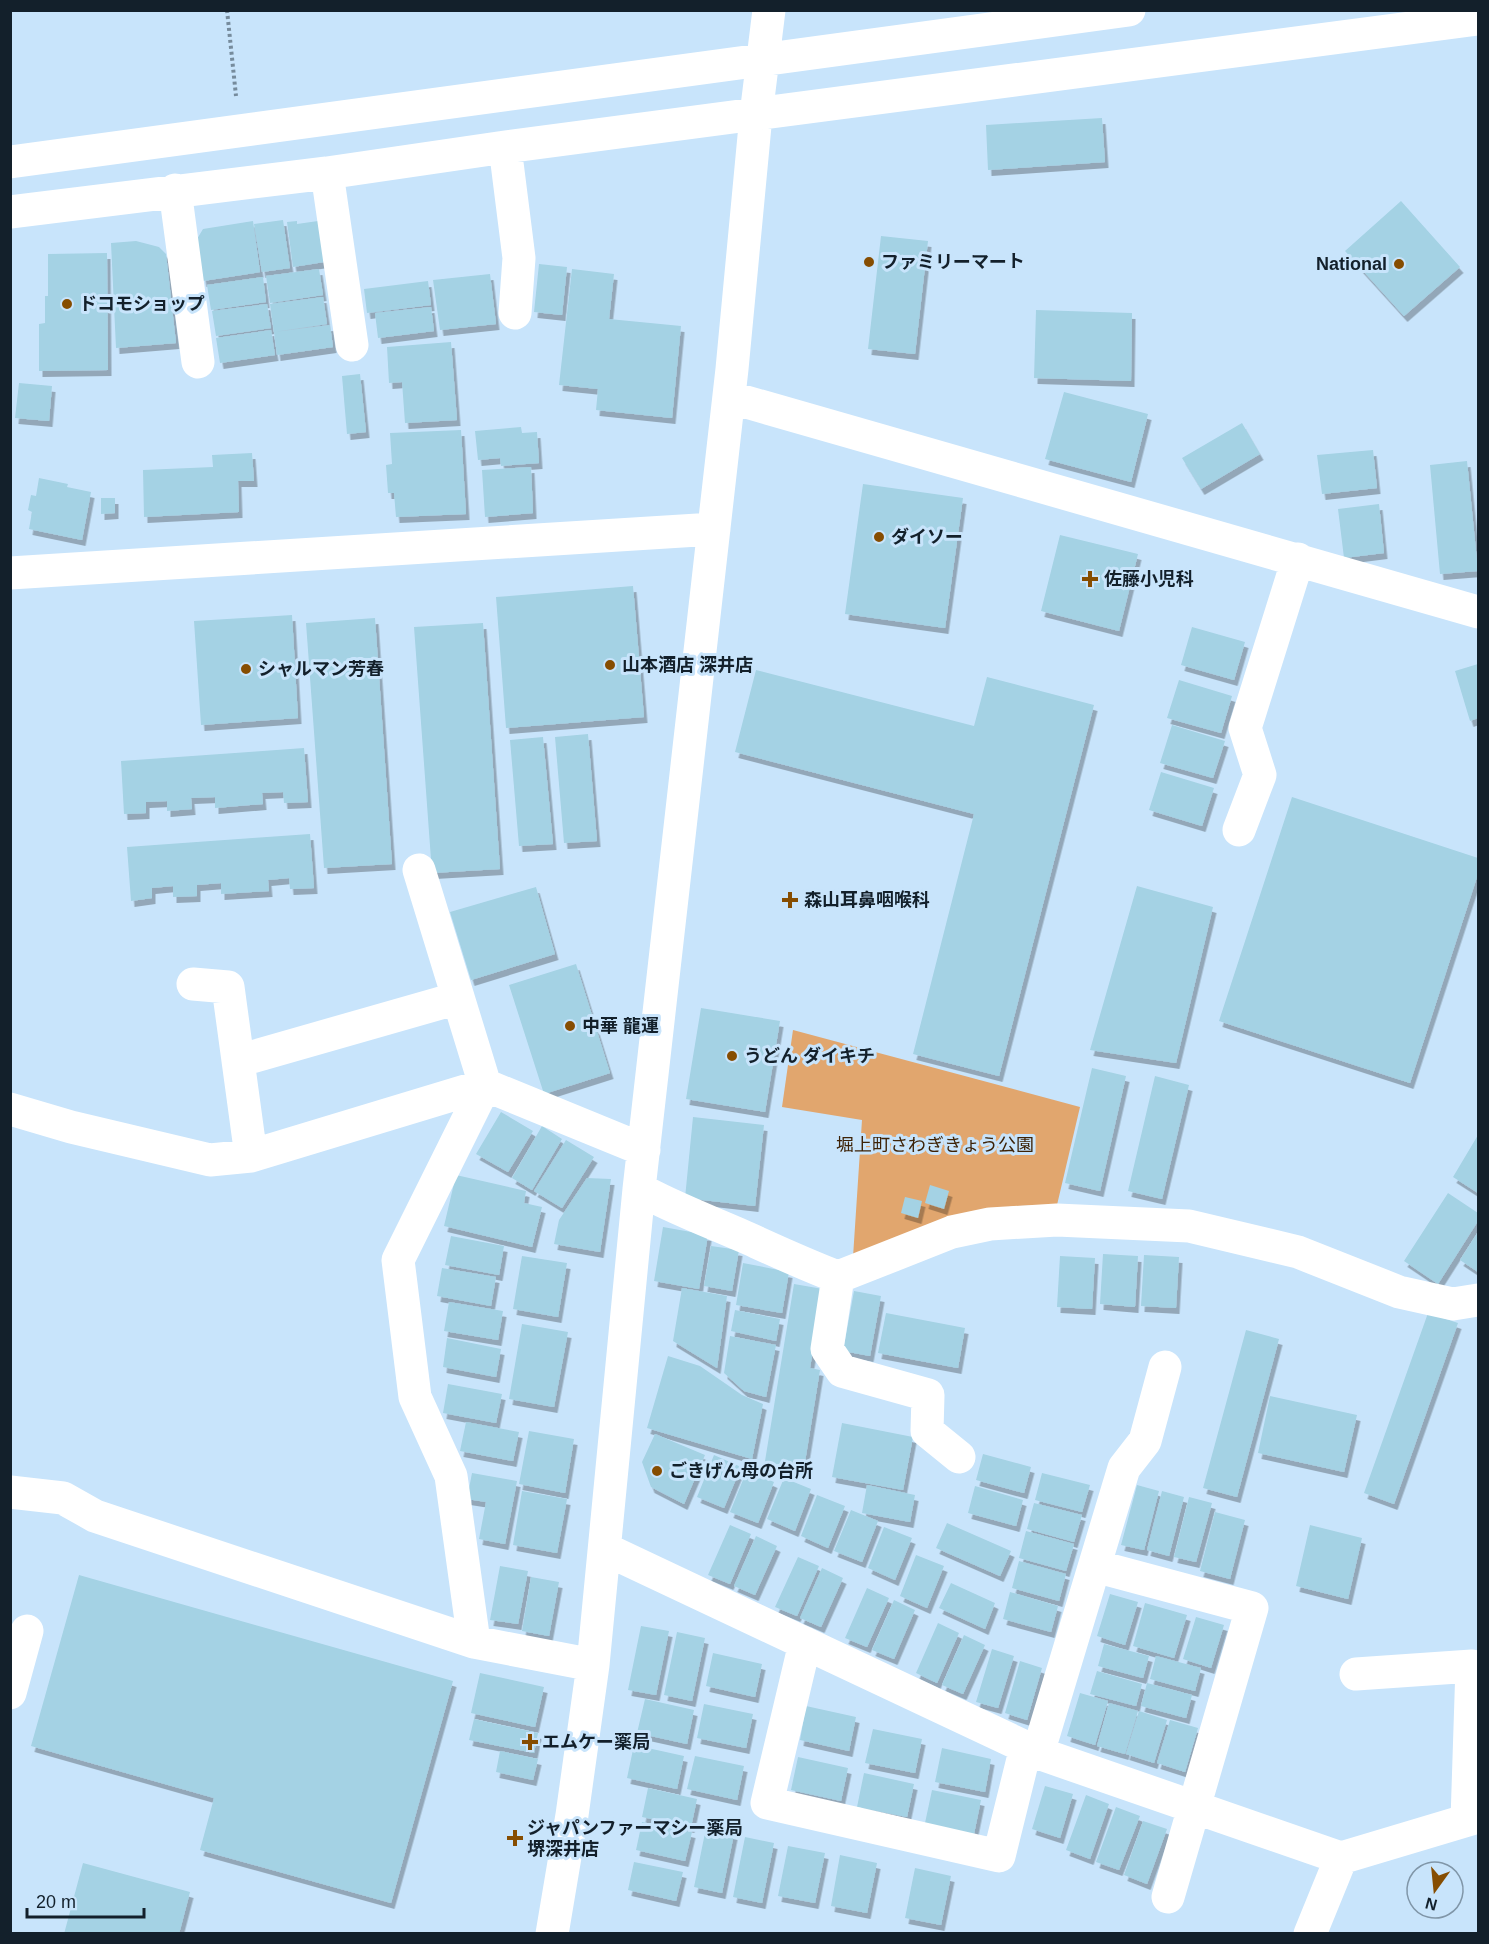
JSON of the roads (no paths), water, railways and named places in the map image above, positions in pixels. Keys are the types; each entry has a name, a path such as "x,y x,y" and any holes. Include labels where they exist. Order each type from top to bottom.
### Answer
{"street":[{"path":"552,1934 572,1815 593,1665 639,1189 729,397 756,115 769,10"},
{"path":"10,162 1129,10"},
{"path":"10,212 327,173 505,147 1479,19"},
{"path":"505,147 519,258 515,313"},
{"path":"327,173 352,345"},
{"path":"175,190 198,362"},
{"path":"729,397 1479,612"},
{"path":"10,573 714,529"},
{"path":"1239,830 1260,775 1245,728 1298,559"},
{"path":"419,870 485,1085 398,1260 416,1397 451,1476 474,1642"},
{"path":"193,984 228,987 251,1156"},
{"path":"238,1061 458,998"},
{"path":"10,1109 71,1127 210,1160 251,1156 485,1085 644,1150"},
{"path":"639,1189 661,1201 838,1277 952,1232 990,1224 1057,1220 1189,1226 1298,1252 1399,1292 1453,1304 1479,1300"},
{"path":"838,1277 826,1349 842,1371 928,1395 927,1431 960,1456"},
{"path":"804,1643 767,1803 999,1856 1032,1750 1095,1566 1124,1468 1145,1441 1165,1367"},
{"path":"10,1492 63,1498 95,1516 474,1642 593,1665"},
{"path":"604,1549 1032,1750 1341,1858 1473,1819 1472,1666 1356,1674"},
{"path":"1095,1566 1252,1608 1168,1897"},
{"path":"10,1693 27,1630"},
{"path":"1310,1934 1341,1858"}],"place":[{"name":"ファミリーマート","path":"869,262"},
{"name":"National","path":"1399,264"},
{"name":"ドコモショップ","path":"67,304"},
{"name":"ダイソー","path":"879,537"},
{"name":"佐藤小児科","path":"1090,579"},
{"name":"山本酒店 深井店","path":"610,665"},
{"name":"シャルマン芳春","path":"246,669"},
{"name":"森山耳鼻咽喉科","path":"790,900"},
{"name":"中華 龍運","path":"570,1026"},
{"name":"うどん ダイキチ","path":"732,1056"},
{"name":"ごきげん母の台所","path":"657,1471"},
{"name":"エムケー薬局","path":"530,1742"},
{"name":"ジャパンファーマシー薬局 堺深井店","path":"515,1838"}],"park label":[{"name":"堀上町さわぎきょう公園","path":"935,1145"}]}
